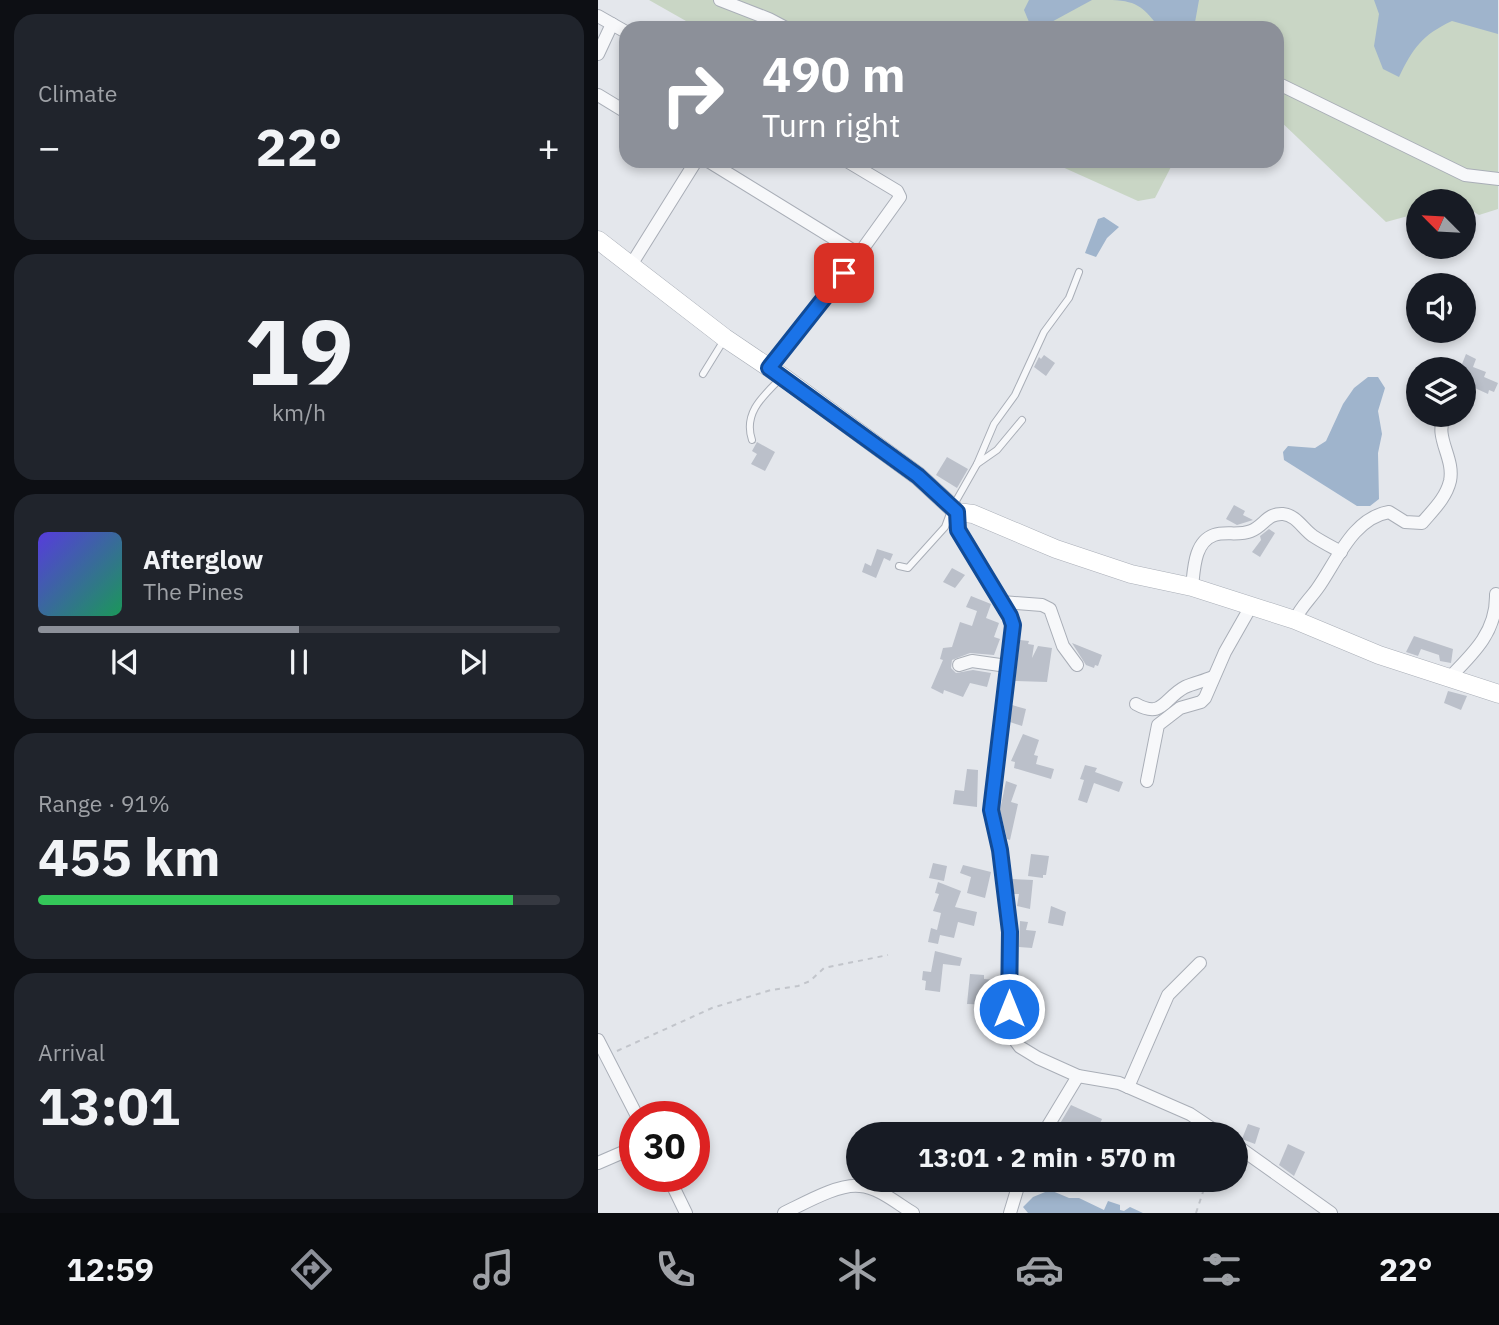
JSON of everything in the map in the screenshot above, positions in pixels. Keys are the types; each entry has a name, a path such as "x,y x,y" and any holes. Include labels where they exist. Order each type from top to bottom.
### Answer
{"street":[{"path":"720,0 774,21"},
{"path":"598,16 619,28"},
{"path":"598,54 612,24"},
{"path":"1284,86 1465,176 1499,179"},
{"path":"598,95 619,108"},
{"path":"631,265 692,168"},
{"path":"719,168 859,254"},
{"path":"776,372 900,197 897,191 859,168"},
{"path":"598,240 725,338 918,476 954,510 973,514 1056,549 1131,574 1191,587 1294,620 1378,655 1499,694"},
{"path":"1294,620 1357,531 1381,513 1389,512 1405,522 1422,523 1443,498 1450,482 1451,468 1441,427"},
{"path":"954,510 958,530 1013,625 991,810 1000,850 1010,932 1010,1027 1014,1039 1027,1053 1078,1076 1112,1081 1190,1114 1202,1122"},
{"path":"1191,587 1195,559 1202,544 1214,535 1239,535 1255,530 1269,516 1284,514 1341,552"},
{"path":"1449,678 1485,640 1495,617 1496,594"},
{"path":"1002,602 1042,605 1050,609 1063,646 1077,665"},
{"path":"1148,781 1158,725 1180,708 1201,702 1250,608"},
{"path":"959,665 972,661 1007,666"},
{"path":"1136,704 1148,711 1154,709 1183,688 1213,677"},
{"path":"1128,1087 1168,995 1200,963"},
{"path":"598,1040 630,1101"},
{"path":"1050,1122 1078,1076"},
{"path":"598,1163 619,1154"},
{"path":"1248,1154 1331,1213"},
{"path":"784,1213 843,1188 858,1185 870,1188 913,1213"},
{"path":"676,1192 686,1213"},
{"path":"1010,1213 1016,1192"}],"lane":[{"path":"899,566 908,568 914,563 945,527 994,424 1015,395 1044,332 1069,298 1079,272"},
{"path":"703,374 725,338"},
{"path":"751,440 747,427 750,415 776,372"},
{"path":"977,464 997,450 1022,420"}],"path":[{"path":"607,1056 712,1008 771,990 798,986 810,981 824,968 888,956"},
{"path":"1196,1213 1203,1192"}],"green space":[{"path":"649,0 1498,0 1498,209 1479,215 1476,213 1476,189 1406,189 1406,217 1386,222 1284,125 1284,21 686,21"},
{"path":"1065,168 1170,168 1155,198 1138,201"}],"water":[{"path":"1029,0 1092,0 1053,21 1029,21 1024,10"},
{"path":"1112,0 1199,0 1195,21 1154,21 1140,7 1129,2"},
{"path":"1374,0 1498,0 1498,34 1452,21 1419,43 1399,77 1383,69 1374,46 1379,14"},
{"path":"1104,217 1119,227 1107,238 1096,257 1085,253 1098,219"},
{"path":"1368,377 1378,377 1385,388 1378,411 1382,434 1378,453 1379,499 1370,506 1357,506 1284,460 1283,452 1288,446 1315,448 1326,441 1343,404 1354,388"},
{"path":"1045,1192 1055,1192 1069,1198 1079,1198 1104,1210 1108,1201 1120,1205 1120,1210 1124,1211 1130,1207 1143,1213 1028,1213 1023,1207 1033,1197"}],"building":[{"path":"1044,355 1055,363 1046,376 1034,367 1039,357 1041,359"},
{"path":"1476,368 1486,372 1484,377 1498,383 1494,392 1489,390 1488,394 1476,389"},
{"path":"757,442 775,452 765,471 751,464 757,454 752,451"},
{"path":"947,457 968,469 957,488 936,475"},
{"path":"1234,505 1245,511 1243,515 1253,520 1237,525 1226,519"},
{"path":"1269,529 1275,533 1260,557 1252,552 1261,540 1260,536"},
{"path":"877,549 893,554 890,561 884,558 876,578 862,572 865,563 871,566"},
{"path":"952,568 965,575 955,588 943,582"},
{"path":"971,596 991,604 986,618 999,623 994,637 1000,639 994,655 970,653 952,660 951,668 956,673 973,670 991,673 987,687 970,683 963,697 944,690 943,694 931,688 943,660 940,659 943,648 952,647 960,622 972,626 977,611 966,607"},
{"path":"1414,636 1453,649 1451,663 1440,661 1439,655 1421,649 1418,656 1406,652"},
{"path":"1020,640 1034,645 1032,658 1038,646 1052,648 1047,682 1015,681"},
{"path":"1072,643 1102,655 1098,666 1095,665 1094,668 1086,665"},
{"path":"1448,691 1467,696 1461,710 1444,703"},
{"path":"1012,705 1026,709 1022,726 1010,722"},
{"path":"1023,734 1039,740 1034,755 1038,756 1036,764 1054,769 1051,779 1014,768 1015,762 1011,761"},
{"path":"1085,765 1097,768 1095,772 1123,782 1119,792 1094,783 1087,803 1078,800 1084,780 1080,779"},
{"path":"967,769 978,770 977,807 953,804 955,790 964,791"},
{"path":"1006,781 1017,785 1011,802 1018,804 1010,840 1007,839 1000,810"},
{"path":"1031,854 1049,856 1046,875 1043,875 1043,878 1028,876"},
{"path":"933,863 947,866 944,881 929,878"},
{"path":"963,865 991,872 985,898 967,893 971,877 960,873"},
{"path":"1012,879 1033,880 1030,909 1017,906 1019,894 1014,894"},
{"path":"938,882 961,891 955,907 977,912 974,926 958,922 954,938 940,935 938,944 928,942 931,928 937,930 941,913 933,911 939,894 935,893"},
{"path":"1051,906 1066,912 1063,926 1048,923"},
{"path":"1020,921 1028,922 1026,930 1036,931 1032,948 1019,947"},
{"path":"935,951 962,958 960,966 943,964 940,992 925,990 926,981 922,980 923,971 931,972"},
{"path":"970,974 984,975 984,979 996,980 995,1005 967,1004"},
{"path":"1071,1105 1102,1119 1101,1122 1061,1122"},
{"path":"1248,1124 1260,1128 1255,1144 1248,1141"},
{"path":"1288,1144 1305,1152 1294,1176 1279,1165"}],"route":[{"path":"844,273 769,368 918,476 957,512 958,530 1012,620 991,810 1000,850 1010,932 1009,1009"}]}
